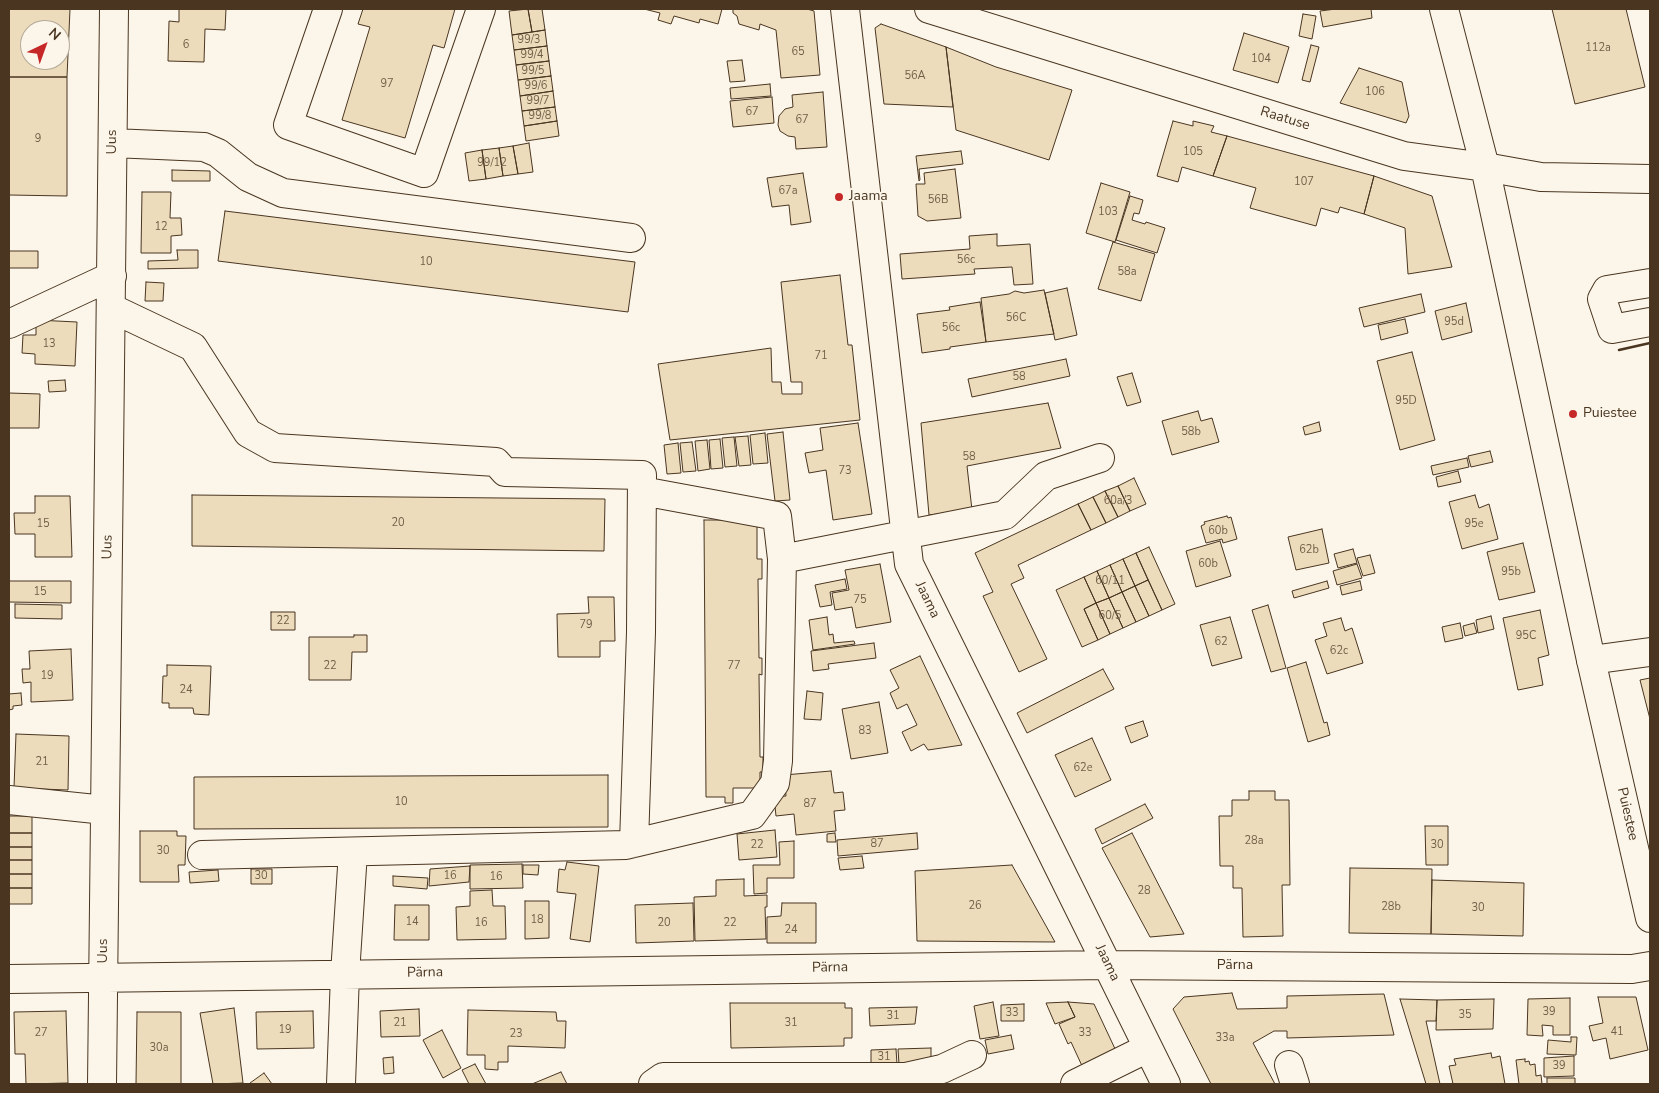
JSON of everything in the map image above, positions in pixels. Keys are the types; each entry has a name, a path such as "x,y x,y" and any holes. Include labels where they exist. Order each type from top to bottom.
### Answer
{"street":[{"name":"Uus","path":"102,1084 114,9"},
{"path":"328,9 288,125 424,173 481,9"},
{"name":"Jaama","path":"845,9 909,564 1166,1084"},
{"name":"Raatuse","path":"929,9 963,14 1404,156 1486,167 1541,177 1650,179"},
{"name":"Puiestee","path":"1444,9 1486,167 1591,660 1650,918"},
{"path":"113,143 204,147 218,153 248,177 283,193 631,238"},
{"path":"9,324 112,276"},
{"path":"1650,282 1607,290 1602,299 1612,328 1650,322"},
{"path":"111,308 193,347 248,433 275,448 496,462 505,472 642,475 641,632 634,844"},
{"path":"782,559 1005,515 1046,476 1100,458"},
{"path":"202,855 626,845 752,814 775,783 778,761 782,559 776,516 642,491"},
{"path":"1591,660 1650,652"},
{"path":"9,800 105,810"},
{"path":"342,1084 353,852"},
{"name":"Pärna","path":"9,979 1108,965 1632,969 1650,966"},
{"path":"1075,1084 1148,1048"},
{"path":"653,1084 663,1077 906,1077 942,1068 972,1055"}],"building":[{"path":"9,9 70,9 70,20 20,20 20,70 67,70 67,77 9,77"},
{"path":"179,9 226,9 225,30 205,29 204,62 168,61 169,21 179,22"},
{"path":"363,9 455,9 444,48 433,45 405,138 342,120 370,27 358,24"},
{"path":"528,9 542,9 545,30 532,32"},
{"path":"528,9 532,32 512,35 509,11"},
{"path":"644,9 722,9 718,24 700,19 699,23 674,16 671,24 658,20 660,13"},
{"path":"733,9 807,9 814,11 820,75 781,78 776,30 760,24 759,30 739,24"},
{"path":"1371,9 1372,18 1323,27 1320,11"},
{"path":"1552,9 1626,9 1645,87 1575,104"},
{"path":"1303,14 1316,16 1312,39 1299,36"},
{"path":"881,24 946,47 953,107 884,104 875,28"},
{"path":"545,30 547,46 514,50 512,35"},
{"path":"1244,33 1289,47 1278,83 1233,70"},
{"path":"1311,45 1319,47 1310,82 1302,80"},
{"path":"547,46 549,61 516,65 514,50"},
{"path":"946,47 996,67 1072,90 1049,160 956,130"},
{"path":"742,60 745,81 730,82 727,61"},
{"path":"549,61 551,76 518,80 516,65"},
{"path":"1359,68 1402,82 1409,116 1406,123 1340,103"},
{"path":"551,76 553,91 520,96 518,80"},
{"path":"9,77 67,77 67,196 9,195"},
{"path":"770,84 771,96 731,99 730,88"},
{"path":"553,91 555,107 522,111 520,96"},
{"path":"823,92 827,147 796,149 795,137 788,136 780,131 778,125 779,116 785,109 793,107 792,95"},
{"path":"772,97 774,123 733,127 730,101"},
{"path":"555,107 557,121 524,126 522,111"},
{"path":"557,121 559,136 526,141 524,126"},
{"path":"1173,121 1193,126 1193,121 1214,126 1211,132 1227,136 1213,176 1182,167 1178,182 1157,176"},
{"path":"1227,136 1374,176 1364,214 1340,207 1338,213 1321,208 1316,226 1250,208 1256,188 1213,176"},
{"path":"529,143 533,172 518,174 513,146"},
{"path":"513,146 518,174 503,176 499,148"},
{"path":"499,148 503,176 486,179 482,150"},
{"path":"482,150 486,179 469,181 465,153"},
{"path":"961,151 963,164 919,169 919,181 916,156"},
{"path":"955,169 961,218 927,221 918,216 916,184 925,184 924,173"},
{"path":"172,170 210,171 210,181 172,181"},
{"path":"803,173 811,222 791,225 789,205 772,207 767,178"},
{"path":"1374,176 1432,196 1452,267 1408,274 1405,228 1364,214"},
{"path":"1101,183 1130,192 1115,242 1086,233"},
{"path":"142,192 171,192 170,218 181,218 182,235 171,236 171,253 141,253"},
{"path":"1130,196 1143,200 1139,214 1134,213 1132,220 1165,228 1157,253 1116,240"},
{"path":"225,211 635,262 628,312 218,261"},
{"path":"997,234 997,246 1030,244 1033,284 1014,285 1012,267 974,269 975,274 902,279 900,254 970,249 969,236"},
{"path":"1113,242 1155,254 1141,301 1098,289"},
{"path":"177,250 198,250 198,268 148,269 148,261 178,260"},
{"path":"9,251 38,251 38,268 9,268"},
{"path":"840,275 848,345 852,345 860,420 670,440 658,364 771,348 772,382 781,382 782,394 802,394 802,382 791,382 781,282"},
{"path":"146,282 164,283 163,301 145,301"},
{"path":"1067,288 1077,335 1055,340 1045,293"},
{"path":"1044,290 1054,334 986,342 981,298 1009,294 1015,291 1024,293"},
{"path":"1421,294 1425,312 1364,327 1359,308"},
{"path":"980,302 986,342 922,353 917,314 950,310 949,307"},
{"path":"1466,303 1472,332 1442,340 1435,311"},
{"path":"1405,319 1408,333 1381,340 1378,325"},
{"path":"36,320 77,322 75,366 35,364 35,354 22,353 23,335 36,335"},
{"path":"1412,352 1435,440 1400,450 1377,361"},
{"path":"1066,359 1070,376 972,397 968,379"},
{"path":"1132,373 1141,402 1127,406 1117,377"},
{"path":"65,380 66,391 49,392 48,381"},
{"path":"9,393 40,394 39,428 9,428"},
{"path":"1048,403 1061,448 967,466 972,510 929,515 921,423"},
{"path":"1198,411 1201,421 1212,418 1219,442 1172,455 1162,421"},
{"path":"1319,422 1321,431 1305,435 1303,427"},
{"path":"858,423 872,514 833,520 826,470 809,473 805,453 823,450 820,428"},
{"path":"783,432 790,500 775,501 767,434"},
{"path":"765,433 768,463 753,464 750,435"},
{"path":"748,436 751,465 739,466 735,437"},
{"path":"734,437 737,466 725,467 722,438"},
{"path":"720,439 723,468 711,469 709,440"},
{"path":"707,440 710,469 698,471 695,441"},
{"path":"692,442 696,471 683,472 680,443"},
{"path":"678,443 681,473 667,474 664,445"},
{"path":"1490,451 1493,462 1471,467 1468,456"},
{"path":"1467,458 1469,467 1433,475 1431,466"},
{"path":"1458,471 1461,482 1438,487 1436,477"},
{"path":"1134,478 1146,504 1130,511 1118,486"},
{"path":"1118,486 1130,511 1118,517 1105,491"},
{"path":"1105,491 1118,517 1106,523 1093,497"},
{"path":"192,495 605,499 604,551 192,546"},
{"path":"1475,495 1479,508 1489,504 1498,539 1462,549 1449,502"},
{"path":"35,496 70,496 72,557 35,557 35,534 15,534 14,513 35,513"},
{"path":"1093,497 1106,523 1091,530 1078,504"},
{"path":"1078,504 1091,530 1018,565 1024,578 1011,584 1047,659 1019,672 983,596 993,592 975,553"},
{"path":"1227,516 1228,518 1231,517 1237,539 1223,543 1222,539 1206,543 1201,526 1205,524 1204,522"},
{"path":"704,520 757,520 757,559 762,559 762,579 758,579 759,658 762,658 762,675 759,674 760,757 763,757 763,772 760,772 760,788 733,788 733,803 725,803 725,797 706,797"},
{"path":"1322,529 1329,563 1296,570 1288,537"},
{"path":"1220,541 1231,576 1196,587 1186,551"},
{"path":"1523,543 1535,592 1499,600 1487,552"},
{"path":"1149,547 1175,604 1162,610 1136,553"},
{"path":"1353,549 1357,563 1338,568 1334,554"},
{"path":"1136,553 1148,580 1135,586 1123,559"},
{"path":"1370,555 1375,573 1363,576 1357,558"},
{"path":"1123,559 1135,586 1122,592 1110,565"},
{"path":"880,564 891,622 856,628 852,607 835,610 832,593 849,590 845,570"},
{"path":"1357,564 1362,578 1337,585 1333,571"},
{"path":"1110,565 1122,592 1109,598 1097,571"},
{"path":"1097,571 1109,598 1096,603 1084,577"},
{"path":"1084,577 1096,603 1084,609 1098,640 1082,647 1056,590"},
{"path":"845,579 847,589 830,592 832,605 820,607 815,585"},
{"path":"1148,580 1162,610 1149,616 1135,586"},
{"path":"9,581 71,581 71,603 9,602"},
{"path":"1327,581 1329,588 1294,598 1292,591"},
{"path":"1360,581 1362,590 1342,595 1340,586"},
{"path":"1135,586 1149,616 1136,622 1122,592"},
{"path":"1122,592 1136,622 1123,628 1109,598"},
{"path":"588,597 614,597 615,641 600,641 600,657 558,657 557,614 589,613"},
{"path":"1109,598 1123,628 1110,634 1096,603"},
{"path":"1096,603 1110,634 1098,640 1084,609"},
{"path":"15,604 62,605 62,619 15,618"},
{"path":"1268,605 1286,668 1271,672 1252,610"},
{"path":"1540,610 1549,655 1538,658 1543,685 1518,690 1503,618"},
{"path":"271,612 295,612 295,630 271,630"},
{"path":"1491,616 1494,629 1478,633 1476,620"},
{"path":"827,617 829,635 833,634 834,643 854,641 855,644 813,650 809,620"},
{"path":"1230,617 1242,658 1212,666 1200,625"},
{"path":"1341,618 1345,631 1352,628 1363,663 1327,674 1315,640 1327,636 1323,623"},
{"path":"1460,623 1463,638 1445,642 1442,627"},
{"path":"1474,623 1477,633 1465,636 1463,626"},
{"path":"354,635 367,635 367,652 352,652 351,680 309,680 309,637 354,637"},
{"path":"874,643 876,658 828,664 829,669 813,671 811,651"},
{"path":"71,649 73,700 31,702 31,682 23,683 22,669 30,669 29,651"},
{"path":"920,656 962,745 928,750 924,744 911,751 902,732 917,725 907,704 897,709 890,693 899,688 890,670"},
{"path":"1306,662 1324,723 1327,722 1330,735 1308,742 1287,668"},
{"path":"167,665 211,666 209,715 194,714 193,708 169,708 169,703 162,703 163,676 167,676"},
{"path":"1103,669 1114,689 1027,733 1017,713"},
{"path":"1650,678 1650,719 1640,680"},
{"path":"807,691 823,693 821,720 804,719"},
{"path":"21,693 22,705 13,706 13,709 9,710 9,694"},
{"path":"879,702 888,753 851,759 842,709"},
{"path":"1143,721 1148,736 1131,743 1125,727"},
{"path":"16,734 69,736 68,790 14,788"},
{"path":"1092,738 1111,780 1075,797 1055,755"},
{"path":"831,771 834,793 843,792 845,810 834,811 836,831 796,835 794,814 776,816 774,797 786,796 784,775"},
{"path":"608,775 608,827 194,829 194,777"},
{"path":"1249,791 1275,791 1275,800 1289,800 1290,885 1282,885 1283,936 1243,937 1242,888 1233,888 1233,866 1220,866 1219,816 1232,816 1232,800 1249,800"},
{"path":"1145,804 1153,818 1102,844 1095,829"},
{"path":"9,816 32,816 32,833 9,833"},
{"path":"1425,826 1448,826 1448,865 1426,865"},
{"path":"775,830 777,857 739,860 737,834"},
{"path":"140,831 177,831 177,836 186,836 185,865 178,865 179,882 140,882"},
{"path":"9,833 32,833 32,847 9,847"},
{"path":"835,833 836,842 827,842 827,834"},
{"path":"917,833 918,849 838,856 837,840"},
{"path":"1132,833 1184,934 1150,937 1102,848"},
{"path":"794,841 794,878 767,878 767,893 754,894 753,865 780,865 779,842"},
{"path":"9,847 32,847 32,860 9,860"},
{"path":"862,856 864,868 840,870 838,858"},
{"path":"9,860 32,860 32,874 9,874"},
{"path":"567,862 599,866 590,942 570,939 576,894 557,892 559,869 565,870"},
{"path":"522,864 523,888 470,889 470,865"},
{"path":"523,865 539,865 538,875 523,874"},
{"path":"1012,865 1055,942 917,941 915,871"},
{"path":"470,866 469,882 429,886 430,869"},
{"path":"1350,868 1432,869 1431,934 1349,933"},
{"path":"251,869 272,869 272,884 251,884"},
{"path":"218,870 219,881 190,883 189,872"},
{"path":"9,874 32,874 32,888 9,888"},
{"path":"393,876 428,878 427,889 393,886"},
{"path":"744,879 744,896 767,895 767,907 765,907 766,939 695,941 694,897 716,896 716,880"},
{"path":"1432,880 1524,883 1523,936 1431,934"},
{"path":"9,888 32,888 32,904 9,904"},
{"path":"492,890 493,906 505,906 506,939 457,940 456,907 470,906 470,891"},
{"path":"525,901 549,901 549,938 525,939"},
{"path":"693,903 694,941 636,943 635,905"},
{"path":"782,903 816,903 816,943 767,943 767,917 781,916"},
{"path":"395,905 429,905 429,940 394,940"},
{"path":"1232,993 1237,1009 1287,1008 1287,996 1384,994 1394,1035 1287,1038 1287,1031 1274,1031 1253,1043 1275,1084 1211,1084 1173,1009 1184,997"},
{"path":"1598,997 1636,997 1648,1050 1610,1059 1606,1038 1593,1041 1589,1026 1603,1023"},
{"path":"1570,998 1570,1035 1553,1035 1553,1026 1542,1025 1543,1036 1527,1035 1528,999"},
{"path":"1400,999 1437,1000 1436,1021 1426,1021 1440,1084 1426,1084"},
{"path":"1494,999 1493,1029 1436,1030 1437,1000"},
{"path":"993,1002 999,1036 980,1039 974,1006"},
{"path":"1068,1002 1094,1004 1117,1053 1083,1068 1071,1042 1068,1044 1059,1024 1075,1017"},
{"path":"1068,1002 1075,1017 1055,1024 1046,1003"},
{"path":"730,1003 845,1003 845,1008 852,1008 852,1038 844,1038 844,1046 731,1048"},
{"path":"1024,1004 1024,1021 1001,1021 1001,1005"},
{"path":"917,1007 915,1024 870,1026 869,1008"},
{"path":"234,1008 243,1083 213,1084 200,1013"},
{"path":"419,1009 420,1036 381,1037 380,1011"},
{"path":"468,1010 556,1012 557,1021 566,1021 565,1048 508,1046 508,1062 498,1062 498,1070 485,1069 485,1055 467,1055"},
{"path":"66,1011 68,1083 26,1084 25,1054 15,1054 14,1012"},
{"path":"313,1011 314,1048 257,1049 256,1012"},
{"path":"137,1012 181,1012 181,1084 136,1084"},
{"path":"442,1030 461,1068 443,1078 423,1040"},
{"path":"1011,1035 1014,1049 988,1054 985,1040"},
{"path":"1571,1037 1577,1037 1576,1055 1547,1054 1548,1040 1571,1042"},
{"path":"931,1048 931,1063 899,1064 898,1049"},
{"path":"896,1049 897,1064 871,1065 871,1050"},
{"path":"1491,1053 1492,1058 1500,1056 1505,1084 1453,1084 1449,1066 1456,1065 1454,1059"},
{"path":"1574,1056 1574,1076 1544,1077 1544,1058"},
{"path":"393,1057 394,1073 384,1074 383,1058"},
{"path":"1525,1059 1525,1062 1529,1061 1530,1065 1535,1064 1536,1076 1541,1075 1542,1084 1519,1084 1516,1060"},
{"path":"475,1064 486,1084 469,1084 462,1070"},
{"path":"561,1072 567,1084 532,1084"},
{"path":"264,1073 272,1084 250,1083"},
{"path":"1547,1078 1575,1078 1575,1084 1547,1084"}],"wall":[{"path":"1619,350 1650,343"}],"place":[{"name":"Jaama","path":"839,197"},
{"name":"Puiestee","path":"1573,414"}]}
